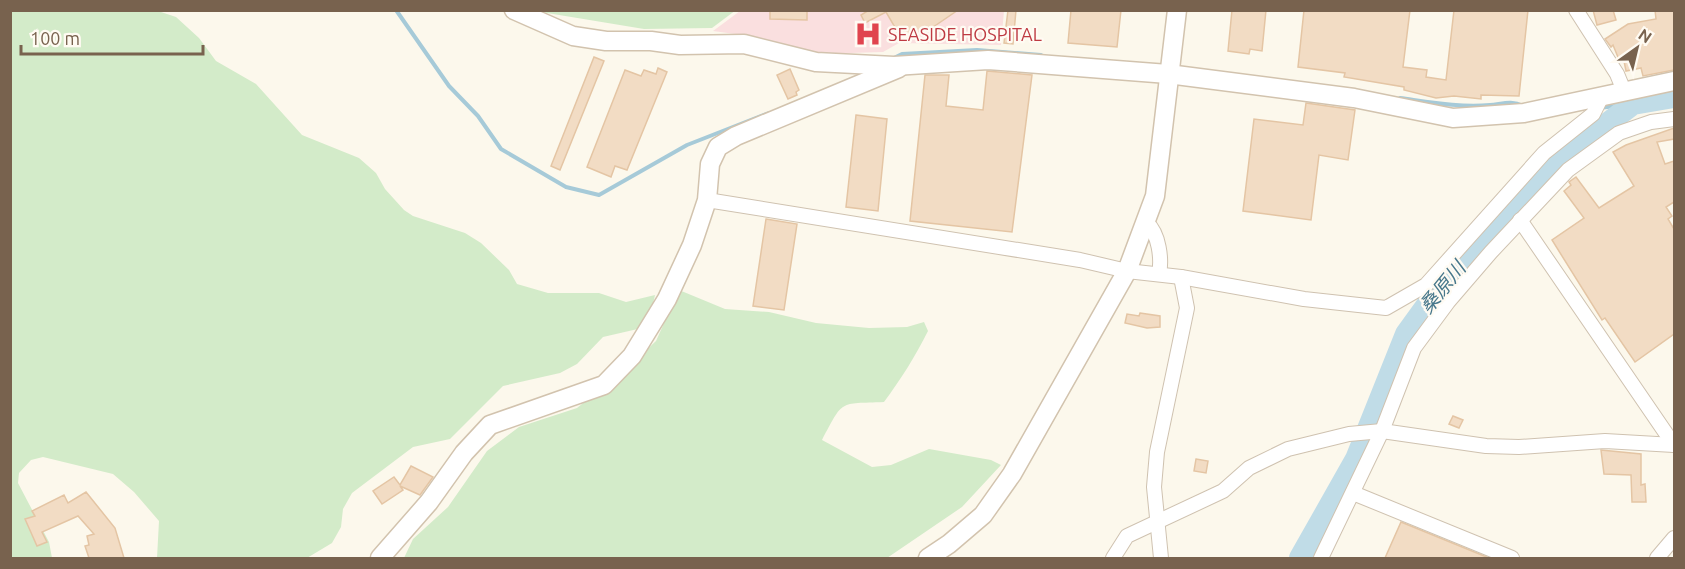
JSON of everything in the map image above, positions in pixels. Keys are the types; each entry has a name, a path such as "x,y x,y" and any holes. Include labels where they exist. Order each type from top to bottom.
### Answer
{"street":[{"path":"514,10 573,36 606,42 651,41 680,45 744,44 816,62 899,66 988,60 1170,65 1453,118 1524,113 1674,81"},
{"path":"928,558 949,544 983,515 1012,474 1127,271 1147,223 1155,196 1177,10"},
{"path":"1576,10 1617,74 1624,91"},
{"path":"380,558 429,502 464,453 490,424 604,385 632,356 667,299 692,245 707,200 710,164 718,147 736,136 899,66"},
{"path":"707,200 1080,260 1127,271 1181,277 1304,299 1386,308 1426,285 1544,153 1593,114 1602,96"},
{"path":"1321,558 1382,431 1413,348 1461,286 1568,170 1619,133 1651,122 1674,119"},
{"path":"1113,558 1127,536 1223,491 1249,468 1288,449 1349,434 1382,431 1486,446 1519,447 1605,441 1674,445 1520,220"},
{"path":"1147,223 1153,229 1161,262 1159,274"},
{"path":"1161,558 1154,488 1157,452 1187,308 1181,277"},
{"path":"1353,493 1512,558"},
{"path":"1658,558 1674,538"}],"shaded area":[{"name":"SEASIDE HOSPITAL","path":"740,11 1004,11 1001,45 899,43 883,52 818,54 757,37 713,31"}],"green space":[{"path":"155,10 176,17 199,38 216,61 256,84 302,135 359,158 376,173 385,189 404,210 413,216 465,233 481,243 509,270 517,284 548,293 599,293 626,302 655,295 649,322 642,328 603,337 577,364 560,373 503,386 450,439 413,447 352,493 343,509 341,527 332,543 307,558 157,558 159,521 134,492 113,474 43,457 31,460 19,473 18,483 49,542 52,558 11,558 10,11"},
{"path":"736,10 712,28 644,29 535,11"},
{"path":"679,290 725,309 769,312 816,323 869,328 907,327 924,322 928,331 884,402 844,406 834,417 822,440 872,467 891,465 929,449 991,460 1001,465 962,507 887,558 404,558 413,539 448,507 487,451 519,427 577,408 656,341"}],"building":[{"path":"770,10 807,10 807,20 770,19"},
{"path":"869,10 958,10 923,34 921,30 903,41 886,12 865,23 861,15"},
{"path":"1008,10 1016,10 1013,44 1004,43"},
{"path":"1071,10 1121,10 1117,47 1068,43"},
{"path":"1232,10 1266,10 1262,51 1250,49 1249,54 1228,51"},
{"path":"1304,10 1410,10 1403,67 1427,70 1426,77 1446,80 1454,10 1528,10 1519,96 1481,95 1481,99 1454,96 1436,98 1404,90 1404,87 1344,77 1345,73 1298,67"},
{"path":"1593,10 1613,10 1616,20 1597,25"},
{"path":"1655,10 1674,10 1674,70 1643,76 1641,68 1626,71 1624,61 1620,62 1613,45 1611,47 1605,39 1628,24 1656,19"},
{"path":"594,57 604,61 560,170 551,166"},
{"path":"658,68 667,72 627,170 615,166 611,177 587,167 625,70 641,76 644,70 656,74"},
{"path":"790,69 799,90 796,92 797,95 788,99 777,75"},
{"path":"987,71 1032,75 1012,232 910,221 925,75 949,75 946,106 983,110"},
{"path":"1306,103 1355,110 1348,160 1319,155 1311,220 1243,211 1254,119 1303,125"},
{"path":"856,115 887,119 878,211 846,207"},
{"path":"1674,128 1674,139 1657,142 1665,164 1674,161 1674,202 1666,207 1672,216 1668,219 1674,229 1674,334 1635,362 1605,318 1602,320 1552,240 1584,218 1564,191 1571,185 1569,182 1576,177 1599,208 1634,186 1613,152"},
{"path":"766,219 797,224 784,310 753,306"},
{"path":"1140,313 1160,316 1160,327 1147,328 1125,323 1127,314 1139,316"},
{"path":"1453,416 1463,420 1459,428 1449,424"},
{"path":"1601,450 1641,454 1641,485 1645,484 1646,502 1632,502 1631,475 1604,474"},
{"path":"1196,459 1208,461 1206,473 1194,471"},
{"path":"411,466 433,477 420,495 400,486 403,490 382,504 373,491 394,477 400,485"},
{"path":"86,492 115,528 124,558 89,558 85,546 89,545 87,536 94,534 78,516 42,532 47,542 37,546 25,519 35,516 32,511 64,495 68,503"},
{"path":"1401,522 1489,558 1385,558"}],"waterway":[{"path":"396,10 449,86 478,116 501,149 566,187 599,195 687,145 769,113"},
{"path":"894,58 902,54 977,50 1041,55"},
{"name":"桑原川","path":"1300,558 1356,459 1406,334 1440,287 1546,170 1633,104 1674,97"},
{"path":"1400,98 1456,105 1479,106 1511,103 1523,106"},
{"path":"1599,108 1633,104"}],"place":[{"name":"SEASIDE HOSPITAL","path":"868,34"}]}
